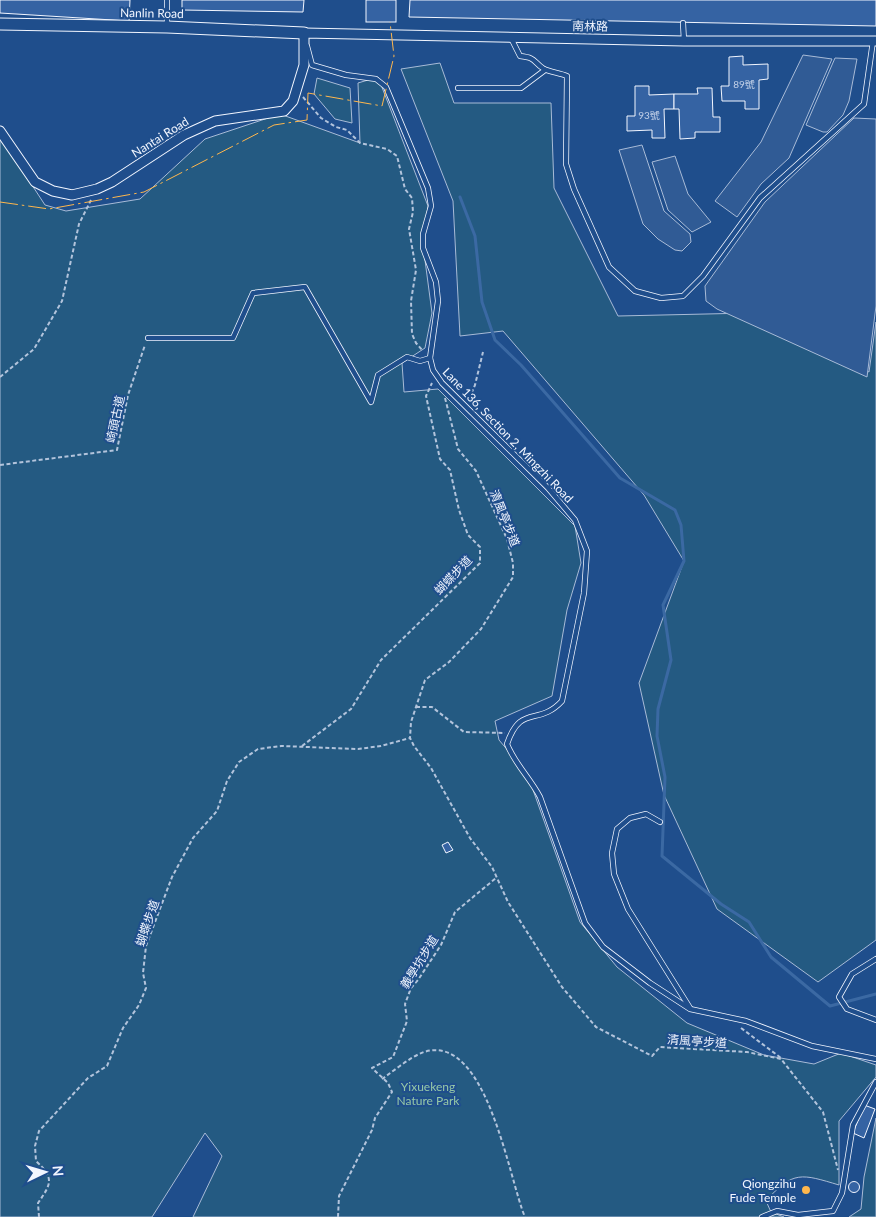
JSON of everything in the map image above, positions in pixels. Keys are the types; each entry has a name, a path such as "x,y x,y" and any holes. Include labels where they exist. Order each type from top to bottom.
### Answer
{"street":[{"name":"Nanlin Road","path":"0,24 167,27 304,33"},
{"name":"南林路","path":"304,33 684,41 874,41"},
{"name":"Nantai Road","path":"0,131 35,182 53,191 72,194 97,189 112,182 184,135 215,121 284,111 293,101 304,65 304,33"}],"lane":[{"path":"167,0 167,27"},
{"path":"683,23 684,41"},
{"name":"Lane 136, Section 2, Mingzhi Road","path":"304,33 312,65 346,75 376,79 386,87 428,188 431,206 423,234 423,248 436,282 438,301 428,359 436,374 442,383 548,488 575,520 587,550 584,593 562,701 554,710 544,715 518,721 510,733"},
{"path":"511,38 520,56 532,58 545,70"},
{"path":"458,88 521,88 545,70 554,70 567,76 566,164 574,189 609,267 635,291 661,298 683,296 703,276 760,198 864,104 874,41"},
{"path":"148,338 233,338 254,293 305,287 371,402 378,375 407,357 420,361 428,359"},
{"path":"510,733 507,744 513,759 532,782 540,797 585,923 603,947 650,983 690,1009 746,1021 812,1046 876,1059"},
{"path":"660,822 646,814 630,818 617,829 612,853 614,874 628,909 690,1009"},
{"path":"876,959 852,974 839,997 846,1009 876,1020"},
{"path":"762,1217 777,1211 798,1215 833,1212 842,1193 852,1125 876,1082"}],"path":[{"path":"296,90 321,118 336,127 347,130 360,143 387,148 397,156 405,189 412,198 409,229 416,270 411,301 412,334 416,344 426,354 428,359"},
{"path":"0,377 34,350 62,301 79,224 97,189"},
{"name":"崎頭古道","path":"1,464 117,450 128,395 148,338"},
{"path":"466,406 475,385 483,352"},
{"name":"蝴蝶步道","path":"301,746 351,710 381,660 480,564 480,547 468,534 459,510 450,470 440,460 426,396 436,374"},
{"name":"清風亭步道","path":"410,738 411,722 425,680 449,662 482,629 513,577 513,563 507,539 476,471 458,449 442,383"},
{"path":"416,707 432,708 464,732 510,733"},
{"path":"410,738 431,768 470,838 492,867 496,878"},
{"name":"蝴蝶步道","path":"40,1217 38,1203 50,1182 48,1172 36,1161 35,1146 39,1131 88,1078 107,1066 124,1028 146,988 143,972 146,946 172,877 193,838 217,811 228,781 239,762 258,749 301,746 358,749 381,746 410,738"},
{"name":"清風亭步道","path":"496,878 508,902 562,987 596,1028 652,1056 660,1047 747,1052 782,1059"},
{"name":"義學坑步道","path":"338,1217 339,1196 372,1130 375,1118 392,1092 392,1088 372,1068 393,1057 407,1021 405,1004 411,988 440,945 455,912 496,878"},
{"path":"735,1024 764,1043 782,1059 824,1112 838,1174"},
{"path":"382,1079 425,1052 440,1051 458,1058 472,1069 498,1129 517,1198 525,1217"}],"green space":[{"path":"440,63 454,103 551,103 554,188 618,316 750,313 869,372 876,322 876,940 818,982 717,909 664,795 639,683 684,561 644,495 503,331 460,336 453,201 401,69"},
{"name":"Yixuekeng Nature Park","path":"378,77 428,206 423,245 432,313 425,348 402,363 404,392 438,389 575,526 581,563 567,610 552,696 495,721 499,740 527,773 580,922 617,967 687,1023 764,1055 814,1064 841,1053 876,1065 876,1077 839,1121 839,1185 816,1178 799,1177 791,1179 775,1191 766,1201 771,1212 784,1217 193,1217 222,1156 205,1133 152,1217 0,1217 0,136 45,205 66,211 140,199 205,139 280,114 360,143 358,83"},
{"path":"317,78 350,88 352,123 335,119 314,94"},
{"path":"876,1118 876,1217 849,1217 861,1209 864,1177"}],"shaded area":[{"path":"803,55 832,59 789,158 761,184 737,217 715,201 761,142"},
{"path":"835,58 857,59 849,101 843,115 827,132 823,132 806,125"},
{"path":"854,118 876,119 876,306 867,377 717,309 706,301 705,286 765,202"},
{"path":"642,145 664,211 690,234 691,242 682,251 675,250 658,239 643,224 619,150"},
{"path":"675,156 688,194 711,222 692,232 668,210 652,162"}],"building":[{"path":"0,0 130,0 129,21 0,13"},
{"path":"182,0 304,0 303,12 182,10"},
{"path":"366,0 396,0 396,22 366,22"},
{"path":"410,0 876,0 876,26 409,17"},
{"path":"743,56 743,65 768,64 768,79 759,80 759,109 745,109 745,101 722,101 721,86 729,86 729,57"},
{"path":"635,86 649,86 649,95 674,94 674,109 664,109 665,138 652,138 652,130 627,131 627,116 635,116"},
{"path":"697,88 712,88 713,117 720,117 720,132 695,132 695,138 680,139 679,109 674,109 674,94 698,94"},
{"path":"448,842 453,850 446,853 442,845"},
{"path":"864,1105 875,1109 864,1138 853,1133"},
{"path":"852,1182 856,1182 859,1187 858,1191 852,1192 849,1189 849,1185"}],"waterway":[{"path":"460,197 475,236 482,302 495,340 521,365 620,478 675,510 681,525 684,561 663,605 671,660 658,709 657,736 665,777 662,856 721,904 749,922 771,957 830,1006 876,994"}],"power":[{"path":"0,202 49,209 144,192 274,125 307,120 308,93 382,106 394,56 390,22"}],"place":[{"name":"Qiongzihu Fude Temple","path":"806,1190"}]}
